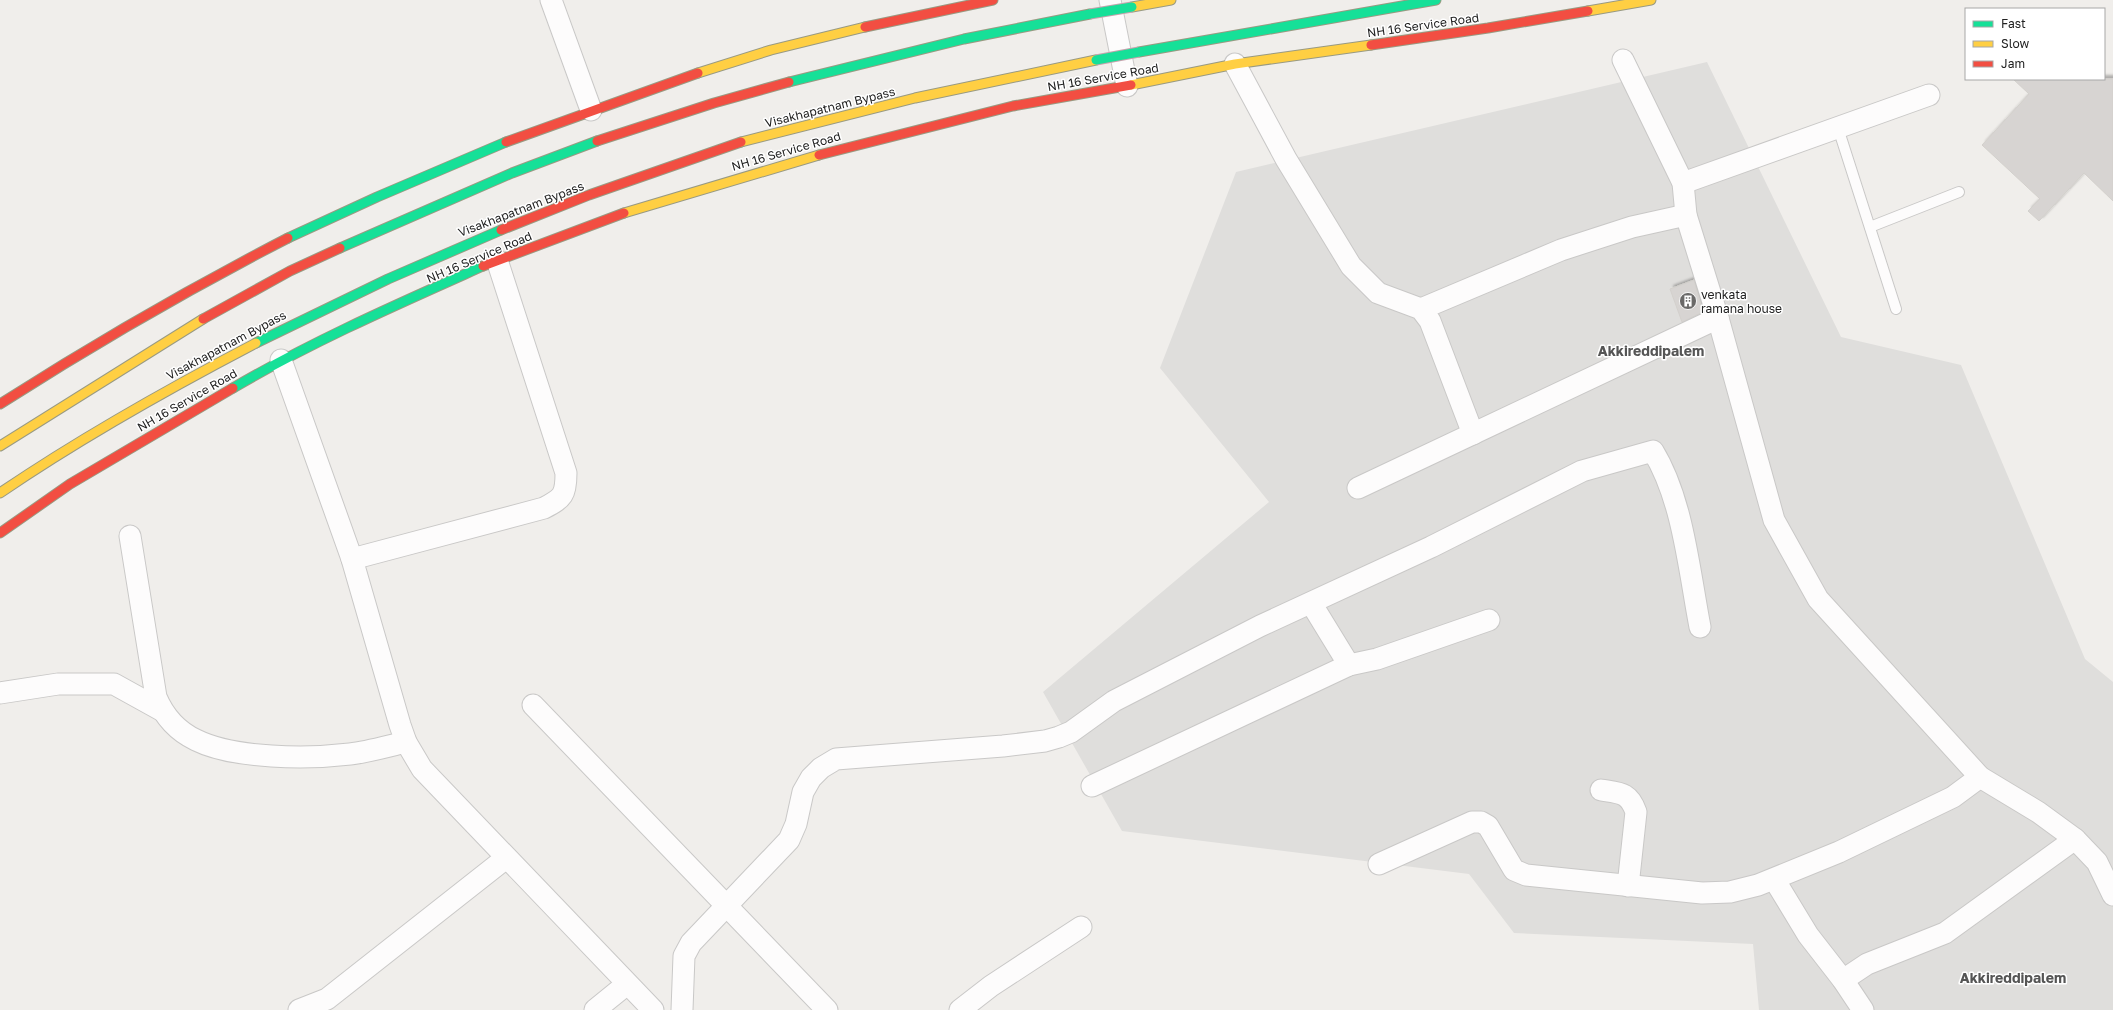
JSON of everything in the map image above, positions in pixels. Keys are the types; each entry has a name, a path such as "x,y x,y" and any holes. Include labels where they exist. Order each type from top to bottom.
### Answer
{"main road":[{"path":"0,404 44,374 196,286 298,232 415,179 545,126 768,51 879,24 993,0"},
{"path":"0,446 174,336 290,271 446,201 575,149 727,99 858,62 1025,26 1171,0"},
{"name":"Visakhapatnam Bypass","path":"0,493 29,472 152,397 321,309 445,251 596,192 734,144 896,102 1041,70 1436,0"},
{"name":"NH 16 Service Road","path":"0,533 70,484 281,360 372,316 497,260 635,209 848,146 1013,106 1127,86 1235,64 1488,28 1651,0"}],"street":[{"path":"551,0 591,110"},
{"path":"1110,0 1127,86"},
{"path":"1623,60 1683,183 1686,215 1718,318 1774,520 1818,599 1980,778 2038,812 2076,839 2097,862 2113,895"},
{"path":"1235,64 1286,159 1351,266 1378,293 1421,309 1430,321 1473,434"},
{"path":"1683,183 1929,96"},
{"path":"1421,309 1562,250 1632,227 1686,215"},
{"path":"352,559 544,508 558,501 566,490 566,473 497,260"},
{"path":"1358,488 1718,318"},
{"path":"281,360 352,559 360,592 406,742 422,769 653,1010"},
{"path":"682,1010 684,956 691,943 789,840 796,824 803,792 811,778 836,759 1045,742 1071,732 1114,702 1260,626 1431,547 1582,471 1652,451 1664,469 1677,508 1700,627"},
{"path":"130,536 156,697 161,710 172,724 196,740 236,752 303,756 350,754 406,742"},
{"path":"1311,603 1349,665"},
{"path":"1092,786 1349,665 1377,659 1489,620"},
{"path":"0,693 58,684 114,684 161,710"},
{"path":"533,705 827,1010"},
{"path":"1379,864 1472,822 1476,822 1488,826 1514,870 1526,875 1702,893 1730,892 1758,885 1838,852 1953,796 1980,778"},
{"path":"1601,790 1624,794 1632,802 1636,812 1628,886"},
{"path":"1843,980 1867,964 1945,933 2076,839"},
{"path":"299,1010 327,999 506,858"},
{"path":"1774,879 1808,935 1843,980 1863,1010"},
{"path":"960,1010 991,986 1082,927"},
{"path":"595,1010 627,984"}],"lane":[{"path":"1838,128 1896,309"},
{"path":"1870,227 1959,192"}],"shaded area":[{"path":"1707,62 1841,337 1961,365 2085,659 2113,682 2113,1010 1759,1010 1753,944 1514,933 1469,874 1122,831 1043,692 1269,502 1160,368 1236,172"}],"building":[{"path":"2113,79 2113,201 2084,173 2039,221 2028,211 2040,199 1982,145 2029,94 2014,80"},
{"name":"venkata ramana house","path":"1694,280 1703,312 1682,322 1670,289"}],"traffic: fast":[{"path":"1139,52 1436,0"},
{"path":"1090,14 1132,7"},
{"path":"789,82 964,39 1090,14"},
{"path":"1096,60 1139,52"},
{"path":"340,248 512,173 597,141"},
{"path":"288,238 377,197 506,142"},
{"path":"256,343 388,279 501,230"},
{"path":"233,388 294,354 483,266"}],"traffic: slow":[{"path":"1132,7 1171,0"},
{"path":"1588,11 1651,0"},
{"path":"698,73 771,50 865,27"},
{"path":"1131,85 1235,64 1371,45"},
{"path":"741,142 915,98 1096,60"},
{"path":"624,213 819,155"},
{"path":"0,446 203,319"},
{"path":"0,493 62,452 126,414 256,343"}],"traffic: jam":[{"path":"865,27 993,0"},
{"path":"1371,45 1488,28 1588,11"},
{"path":"506,142 698,73"},
{"path":"597,141 714,103 789,82"},
{"path":"819,155 1013,106 1131,85"},
{"path":"501,230 589,195 741,142"},
{"path":"483,266 624,213"},
{"path":"0,404 142,318 214,277 288,238"},
{"path":"203,319 290,271 340,248"},
{"path":"0,533 70,484 233,388"}],"place":[{"name":"venkata ramana house","path":"1688,301"}],"district":[{"name":"Akkireddipalem","path":"1651,350"},
{"name":"Akkireddipalem","path":"2013,977"}]}
